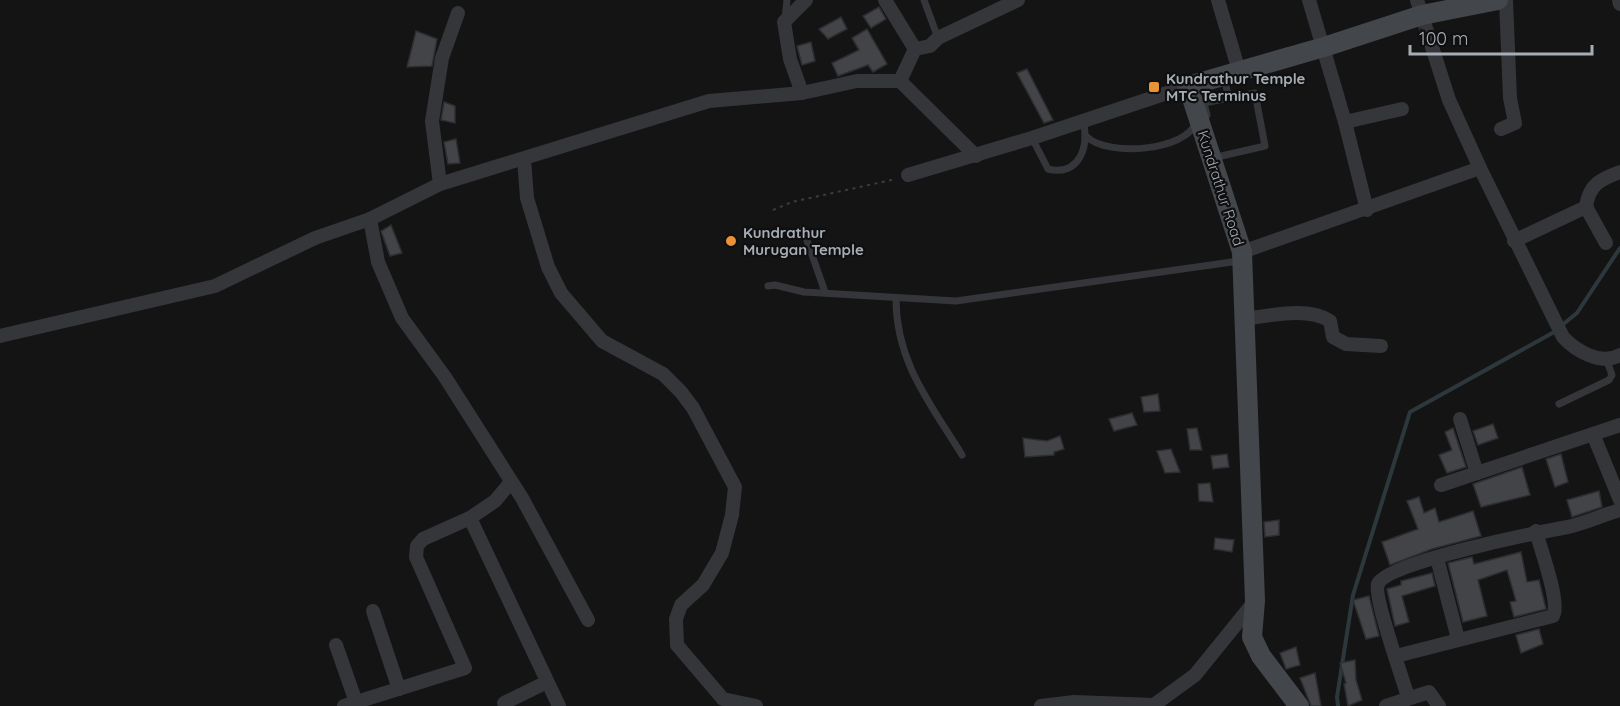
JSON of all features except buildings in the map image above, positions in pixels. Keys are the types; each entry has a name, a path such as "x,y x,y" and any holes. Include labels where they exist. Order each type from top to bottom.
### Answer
{"street":[{"path":"802,93 790,59 784,22 806,0"},
{"path":"885,0 915,50"},
{"path":"900,81 915,50 930,46 938,38 1018,0"},
{"path":"1218,0 1231,73"},
{"path":"1309,0 1345,122 1367,210"},
{"path":"908,175 976,156 1188,86 1324,47 1419,8 1498,0"},
{"path":"1501,129 1515,123 1510,98 1506,0"},
{"path":"1419,8 1449,100 1514,242 1559,331 1574,349 1612,360 1620,355"},
{"path":"440,184 432,121 442,58 458,13"},
{"path":"0,336 215,286 315,238 370,219 440,184 709,101 802,93 857,81 900,81 976,156"},
{"name":"Kundrathur Road","path":"1188,86 1242,257 1255,601 1252,638 1261,656 1299,706"},
{"path":"1345,122 1402,109"},
{"path":"524,159 527,198 548,267 561,293 602,341 663,374 681,392 693,408 735,487 732,515 722,553 703,585 681,605 676,619 677,645 723,699 756,706"},
{"path":"1242,257 1480,168"},
{"path":"1606,243 1586,207 1587,197 1598,181 1620,172"},
{"path":"1514,242 1586,207"},
{"path":"370,219 378,262 402,318 445,377 511,482 588,620"},
{"path":"1244,319 1282,315 1321,316 1330,321 1333,337 1340,342 1382,346"},
{"path":"1460,419 1477,472"},
{"path":"1441,485 1620,425"},
{"path":"1593,434 1620,500"},
{"path":"336,645 350,704 465,668 416,557 417,546 423,539 470,518 495,501 511,482"},
{"path":"1408,697 1377,586 1379,581 1397,570 1437,558 1536,531 1570,526 1620,510"},
{"path":"470,518 559,706"},
{"path":"1396,656 1548,618 1556,613 1554,596 1536,531"},
{"path":"1437,558 1458,639"},
{"path":"1041,706 1074,702 1153,705 1195,675 1255,601"},
{"path":"373,611 399,689"},
{"path":"504,703 547,682"},
{"path":"1386,706 1429,692 1439,706"}],"lane":[{"path":"784,22 787,0"},
{"path":"924,0 938,38"},
{"path":"1229,98 1231,73"},
{"path":"1255,93 1265,146 1217,157 1204,103 1229,98 1255,93"},
{"path":"1087,137 1101,147 1135,149 1179,139 1190,134 1198,117"},
{"path":"1032,138 1042,159 1051,170 1060,170 1074,163 1081,155 1087,137 1083,121"},
{"path":"803,229 825,292"},
{"path":"768,286 776,285 804,292 956,301 1242,257"},
{"path":"896,298 896,324 901,346 913,373 962,454"},
{"path":"1559,404 1609,380 1612,375 1606,358"}],"path":[{"path":"773,210 792,202 908,175"}],"waterway":[{"path":"1561,326 1577,313 1620,248"},
{"path":"1338,706 1337,697 1353,595 1410,412 1556,331"}],"place":[{"name":"Kundrathur Temple MTC Terminus","path":"1154,87"},
{"name":"Kundrathur Murugan Temple","path":"731,241"}]}
